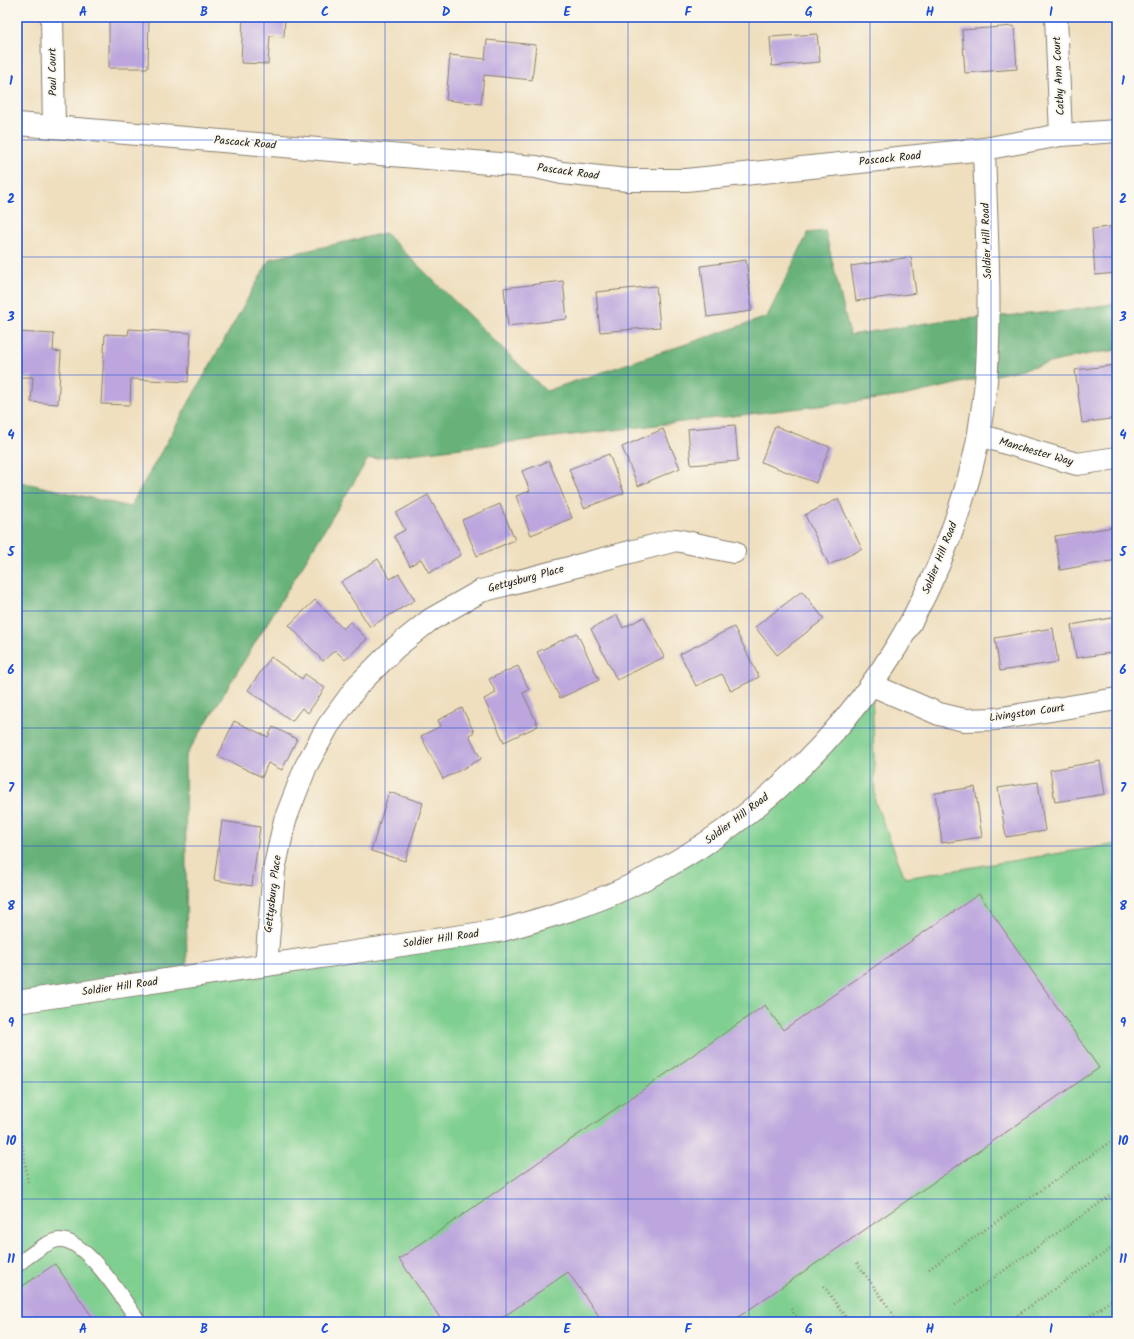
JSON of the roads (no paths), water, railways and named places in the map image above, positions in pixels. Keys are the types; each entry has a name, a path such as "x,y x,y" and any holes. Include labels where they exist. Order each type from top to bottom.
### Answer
{"street":[{"name":"Paul Court","path":"52,17 54,127"},
{"name":"Cathy Ann Court","path":"1056,17 1061,135"},
{"name":"Pascack Road","path":"17,124 536,167 562,173 628,180 686,180 984,149 1061,135 1117,131"},
{"name":"Soldier Hill Road","path":"17,1002 503,930 566,912 627,888 685,857 739,820 790,778 835,731 872,685 908,629 937,571 963,499 978,435 987,370 989,305 984,149"},
{"name":"Manchester Way","path":"978,435 1078,464 1117,458"},
{"name":"Gettysburg Place","path":"266,965 274,870 285,820 306,766 328,726 358,685 394,648 430,620 481,591 676,540 734,552"},
{"name":"Livingston Court","path":"872,685 939,714 964,720 996,719 1117,699"}],"lane":[{"path":"17,1265 51,1242 61,1240 70,1243 81,1249 93,1259 139,1322"}]}
